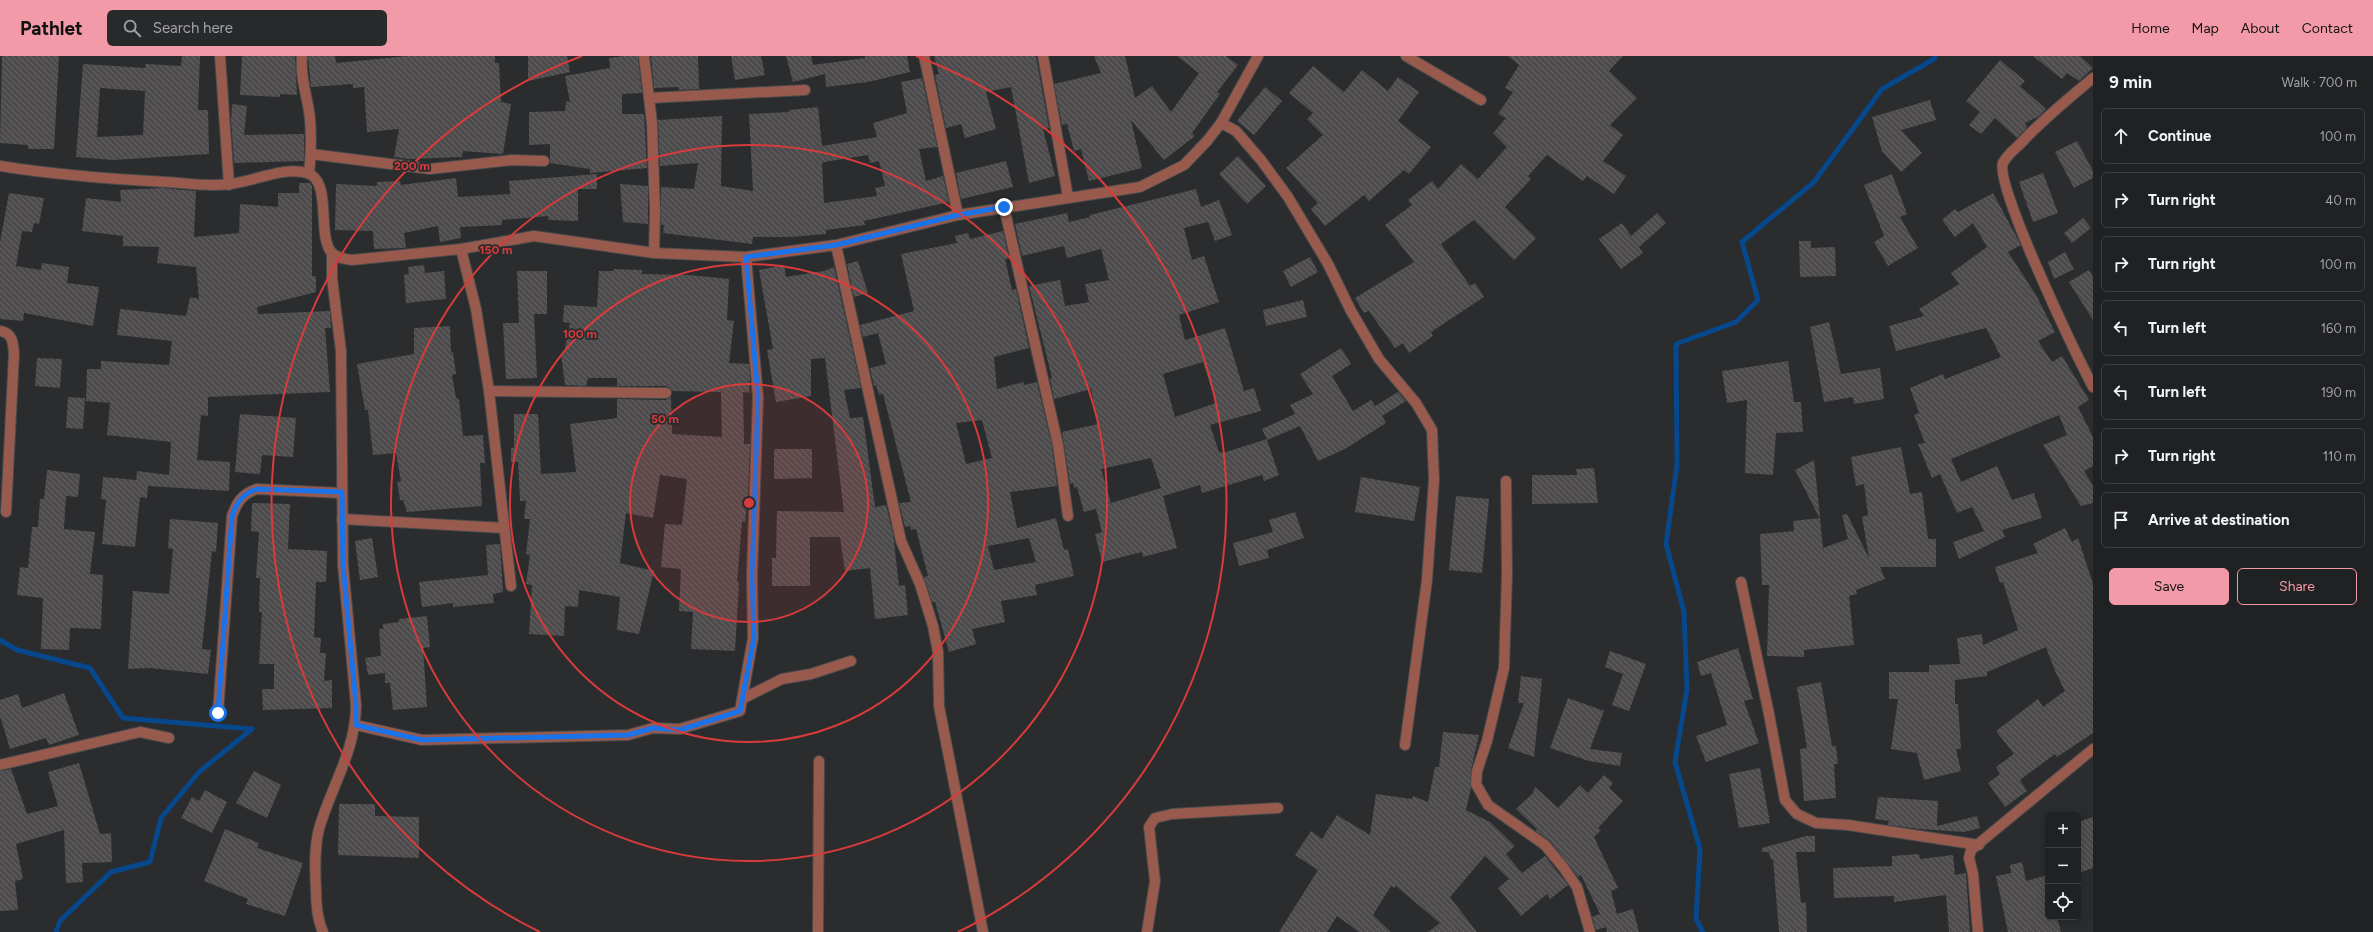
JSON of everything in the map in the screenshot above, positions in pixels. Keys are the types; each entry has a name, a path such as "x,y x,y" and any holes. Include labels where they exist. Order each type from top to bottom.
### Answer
{"street":[{"path":"220,56 229,185"},
{"path":"302,56 301,66 309,113 309,174"},
{"path":"644,56 650,98 655,212 654,253"},
{"path":"924,56 958,215"},
{"path":"1043,56 1068,197"},
{"path":"332,253 352,260 461,249 534,236 654,253 746,257 836,245 958,215 1140,187 1184,165 1221,123 1258,56"},
{"path":"1406,56 1481,100"},
{"path":"2093,78 2038,124 2006,158 2001,170 2012,205 2070,342 2093,387"},
{"path":"650,98 804,90"},
{"path":"1221,123 1236,132 1261,160 1288,197 1328,264 1351,311 1379,359 1416,403 1432,430 1434,480 1427,580 1405,745"},
{"path":"310,154 430,169 512,160 544,161"},
{"path":"0,166 91,178 229,185 289,172 309,174 314,177 319,187 326,240 332,253 332,278 341,351 343,565 356,705 356,725 348,753 318,830 315,872 316,906 323,932"},
{"path":"1004,207 1058,445 1068,516"},
{"path":"836,245 901,541 920,584 933,626 938,652 940,706 983,932"},
{"path":"461,249 476,309 489,392 511,586"},
{"path":"356,725 422,740 628,735 653,728 680,730 740,711 754,638 752,576 758,397 746,257"},
{"path":"0,330 6,332 13,340 14,354 6,512"},
{"path":"489,392 666,393"},
{"path":"1506,481 1507,576 1504,668 1487,741 1477,771 1476,784 1488,805 1545,845 1563,867 1577,887 1590,932"},
{"path":"218,713 232,516 237,503 248,492 257,489 342,492"},
{"path":"342,519 504,528"},
{"path":"1741,582 1769,714 1785,800 1789,808 1797,814 1816,823 1848,825 1979,845"},
{"path":"742,699 782,680 811,674 851,661"},
{"path":"0,765 140,732 169,738"},
{"path":"1978,932 1973,874 1969,858 1970,850 1979,845 2060,775 2093,750"},
{"path":"818,932 819,761"},
{"path":"1147,932 1154,881 1149,827 1155,818 1172,814 1278,808"}],"building":[{"path":"2,56 59,56 54,149 28,149 28,145 0,143"},
{"path":"182,56 200,56 198,110 208,110 209,154 113,160 76,157 83,64 145,68 146,64 181,66","holes":["100,88 145,91 143,135 97,137"]},
{"path":"242,56 295,56 297,95 280,94 280,97 240,95"},
{"path":"308,56 335,56 336,63 408,56 495,56 495,63 499,63 501,102 511,104 503,154 463,151 462,157 409,159 394,157 399,129 367,132 364,87 353,88 353,84 311,87"},
{"path":"528,56 567,56 570,72 528,81"},
{"path":"638,56 642,93 622,94 622,114 644,114 647,168 590,173 590,169 550,163 550,144 529,145 529,112 565,111 566,101 570,102 565,76 610,68 609,58"},
{"path":"651,56 698,56 699,89 679,90 679,87 654,88"},
{"path":"731,56 761,56 765,75 735,80"},
{"path":"786,56 811,56 813,65 865,58 865,56 907,56 910,72 868,82 826,87 825,74 793,82"},
{"path":"934,56 1036,56 1049,128 1043,129 1055,176 1029,183 1011,87 986,92 996,129 965,138 961,124 946,128 935,75 939,74"},
{"path":"1094,56 1125,56 1135,98 1152,86 1171,112 1199,73 1177,56 1226,56 1238,65 1217,92 1220,94 1192,133 1195,136 1164,160 1131,120 1142,168 1089,181 1081,149 1074,151 1067,124 1062,125 1054,84 1101,73"},
{"path":"1508,56 1623,56 1609,71 1637,98 1610,125 1623,135 1603,161 1626,176 1614,194 1587,176 1583,181 1547,155 1528,176 1531,179 1505,207 1536,238 1514,260 1474,220 1441,244 1470,286 1475,283 1484,297 1431,332 1433,336 1409,353 1403,343 1395,348 1369,311 1364,313 1355,298 1414,262 1385,225 1412,205 1408,200 1432,181 1438,189 1461,164 1478,179 1507,147 1493,133 1506,118 1498,114 1513,92 1505,88 1519,65"},
{"path":"2033,56 2080,56 2093,68 2079,81 2067,73 2062,79"},
{"path":"2000,60 2025,81 2020,86 2046,109 2038,117 2025,123 2027,128 2017,138 1995,118 1981,134 1969,125 1980,112 1966,101"},
{"path":"1313,66 1344,92 1362,70 1388,91 1398,77 1419,92 1398,121 1431,147 1409,174 1404,170 1369,201 1364,195 1325,226 1311,209 1318,203 1286,168 1323,135 1307,119 1313,113 1289,93"},
{"path":"922,78 937,147 919,149 926,181 943,176 949,202 864,221 865,225 826,230 826,234 791,237 753,237 752,244 663,233 664,225 661,225 661,187 694,189 698,163 660,166 658,120 722,116 721,186 753,191 749,114 789,112 789,110 818,107 822,146 877,137 873,123 907,113 901,82","holes":["868,155 870,163 879,161 885,186 875,188 877,196 824,203 822,164 824,162"]},
{"path":"1265,87 1282,101 1254,135 1237,121"},
{"path":"1930,100 1936,120 1901,130 1922,153 1901,172 1882,151 1872,117"},
{"path":"232,104 247,106 244,135 304,134 304,161 234,163 231,120"},
{"path":"2077,141 2093,171 2093,178 2074,188 2055,152"},
{"path":"1238,156 1266,186 1247,204 1219,174"},
{"path":"1006,161 1013,187 961,199 956,173"},
{"path":"2043,173 2058,213 2033,222 2019,182"},
{"path":"597,174 597,189 578,189 578,221 548,220 548,216 502,220 502,225 460,227 461,238 440,242 438,226 404,233 406,248 374,249 373,231 335,230 336,184 377,186 377,182 400,181 401,185 456,178 458,197 510,194 509,181"},
{"path":"1892,174 1907,214 1900,217 1918,248 1888,266 1874,242 1884,236 1864,185"},
{"path":"299,183 310,183 312,186 312,276 316,276 316,292 257,307 258,314 330,311 331,328 325,328 330,392 208,397 208,416 201,415 197,460 230,462 229,491 148,486 147,498 140,497 135,547 102,544 106,500 101,499 103,477 136,480 137,471 169,475 171,442 107,435 110,403 86,401 87,369 101,369 101,361 169,365 172,341 117,335 120,309 186,316 190,297 199,299 196,267 157,263 159,247 123,246 123,236 82,231 86,198 121,202 120,190 162,188 196,191 194,237 239,233 240,204 278,207 278,193 299,193"},
{"path":"620,184 648,186 648,224 623,222"},
{"path":"1196,189 1201,207 1219,200 1232,235 1215,241 1208,222 1184,228 1192,260 1204,256 1219,302 1179,315 1185,340 1225,328 1244,391 1254,388 1261,411 1210,425 1219,452 1223,453 1267,439 1262,429 1295,414 1290,405 1313,394 1300,374 1341,348 1351,364 1332,376 1353,411 1371,400 1375,406 1398,392 1406,401 1382,416 1386,423 1345,449 1318,461 1300,426 1267,440 1279,475 1264,481 1262,475 1202,493 1200,485 1163,496 1177,548 1143,557 1142,552 1102,562 1095,534 1102,532 1096,509 1084,512 1077,487 1074,488 1073,483 1070,484 1062,432 1098,424 1091,389 1054,399 1050,378 1052,378 1029,286 1060,280 1065,306 1089,302 1085,284 1109,280 1101,249 1067,258 1064,246 1022,256 1015,224 1067,213 1069,222 1090,217 1090,215","holes":["1203,362 1216,403 1175,417 1163,374","1151,458 1161,488 1111,503 1101,469"]},
{"path":"9,193 44,198 39,224 34,223 32,232 22,231 16,266 41,270 42,263 69,267 67,283 99,287 93,326 24,313 23,321 0,319 0,242"},
{"path":"1993,193 2021,245 2008,252 2036,295 2055,332 2038,341 2052,362 2062,356 2089,400 2078,407 2093,437 2093,466 2084,471 2093,486 2093,503 2081,506 2043,445 2067,435 2059,415 1951,459 1961,482 1997,466 2012,500 2034,493 2042,518 2002,530 2005,537 1959,559 1953,542 1984,531 1972,507 1957,513 1940,474 1932,478 1918,444 1925,443 1914,415 1919,413 1910,388 1943,374 1945,379 2001,357 1986,328 1896,351 1889,326 1924,316 1919,309 1959,284 1951,273 1987,247 1973,223 1955,237 1942,220 1955,209 1958,212"},
{"path":"1657,213 1666,223 1639,247 1643,253 1621,269 1599,239 1622,223 1631,236"},
{"path":"2083,218 2091,228 2072,243 2064,233"},
{"path":"1003,231 1009,258 1005,259 1012,290 1016,289 1029,348 994,357 997,389 1023,382 1024,385 1037,382 1052,446 1057,486 1010,492 1017,528 1056,518 1064,550 1068,549 1074,576 1035,585 1037,595 1001,601 1005,622 972,629 976,644 949,652 935,602 932,602 924,577 928,576 916,529 911,530 910,526 905,527 899,503 911,502 883,394 879,395 876,385 874,386 870,368 886,364 878,333 863,337 860,325 914,311 901,254 957,243 955,236 968,233 970,239","holes":["982,420 992,458 966,464 956,423","1029,538 1036,562 994,570 988,546"]},
{"path":"1799,241 1811,241 1811,248 1835,247 1836,276 1800,277"},
{"path":"2065,252 2074,269 2054,279 2048,262"},
{"path":"1310,257 1318,272 1291,287 1283,271"},
{"path":"858,261 868,293 854,297 847,264"},
{"path":"424,265 425,273 444,271 446,299 406,303 404,275 409,274 408,267"},
{"path":"784,265 786,277 824,271 834,267 861,388 844,390 850,418 863,417 875,507 886,505 893,533 899,586 905,585 908,615 875,619 870,568 845,571 840,537 810,537 810,586 772,586 772,558 776,558 777,511 844,512 825,358 811,359 811,396 776,402 767,350 773,349 759,270"},
{"path":"614,269 642,270 642,274 690,275 729,279 727,320 734,321 729,363 749,364 750,378 749,393 743,392 744,444 750,444 748,496 745,522 742,521 737,582 739,582 735,651 691,649 693,612 679,611 681,569 661,567 665,524 682,525 687,479 660,475 653,518 626,513 620,563 654,571 639,634 617,630 620,597 579,590 578,607 565,606 564,636 529,634 532,585 526,584 530,555 526,554 530,519 524,519 526,501 520,501 518,462 511,462 511,448 514,448 514,414 538,414 541,474 576,472 570,424 617,418 617,399 666,400 671,397 672,434 722,437 721,392 672,391 666,386 617,386 617,378 588,378 586,386 565,385 561,354 564,354 570,323 563,322 564,305 597,307 599,271 613,271"},
{"path":"2089,270 2093,277 2093,320 2069,282"},
{"path":"517,271 547,271 547,314 534,314 537,378 506,379 503,323 519,323"},
{"path":"1303,300 1307,317 1266,326 1263,310"},
{"path":"1829,322 1841,374 1880,368 1884,399 1854,404 1853,397 1824,402 1810,327"},
{"path":"450,326 451,353 453,352 456,374 452,375 456,398 459,400 463,436 483,435 485,463 480,463 482,506 407,512 403,500 400,500 397,482 401,481 396,453 373,455 368,410 365,410 357,364 414,354 414,328"},
{"path":"37,358 62,359 60,388 35,386"},
{"path":"1788,361 1794,402 1801,402 1803,432 1776,433 1773,475 1745,473 1747,400 1727,403 1722,371"},
{"path":"68,397 85,398 83,429 66,428"},
{"path":"240,414 296,418 293,457 262,455 260,474 235,472"},
{"path":"1901,447 1910,494 1922,492 1928,539 1936,539 1936,567 1880,567 1885,579 1856,590 1857,594 1849,596 1854,645 1804,650 1804,657 1767,656 1769,585 1762,585 1760,534 1794,531 1793,521 1820,518 1823,548 1848,539 1842,515 1847,514 1869,558 1862,517 1868,515 1864,484 1856,486 1851,457"},
{"path":"774,449 812,449 812,478 774,479"},
{"path":"1814,460 1820,517 1795,470"},
{"path":"1594,468 1598,503 1532,504 1532,475 1577,475 1576,469"},
{"path":"47,470 80,474 78,497 66,496 64,529 95,532 90,574 103,575 101,629 70,628 69,650 41,649 43,598 17,595 20,567 28,568 32,527 38,527 40,499 44,499"},
{"path":"1361,477 1420,487 1414,521 1355,512"},
{"path":"1456,496 1489,499 1482,573 1449,570"},
{"path":"252,503 290,504 288,549 327,551 326,582 316,582 314,637 321,638 320,653 326,653 324,681 332,680 332,708 263,710 262,689 274,689 274,664 259,664 262,612 259,612 260,578 256,578 259,532 251,531"},
{"path":"1295,512 1304,538 1267,550 1269,558 1239,566 1233,543 1273,532 1269,520"},
{"path":"170,519 218,523 216,552 212,551 202,649 211,650 208,674 150,668 128,669 133,591 169,594 173,549 168,548"},
{"path":"2065,528 2072,542 2078,538 2093,584 2093,733 2057,757 2055,754 2020,780 2027,791 2005,807 1988,783 2000,774 1996,767 2014,754 1996,731 2038,699 2043,707 2065,691 2055,671 2046,647 1987,672 1987,676 1955,680 1955,704 1958,704 1961,749 1956,749 1961,771 1924,780 1917,753 1891,749 1898,699 1889,699 1889,672 1929,672 1929,665 1960,664 1957,638 1982,634 1983,645 2018,630 2003,582 2000,583 1995,567 2038,553 2033,544"},
{"path":"372,538 378,577 360,580 355,541"},
{"path":"500,544 503,592 493,594 494,603 453,607 453,603 422,607 419,582 488,575 486,545"},
{"path":"427,616 430,647 423,648 427,707 393,710 390,683 385,683 385,673 368,675 365,658 381,656 379,629 383,629 383,624 399,622 399,619"},
{"path":"1738,648 1753,699 1744,701 1759,743 1706,762 1696,736 1727,725 1711,673 1701,676 1697,662"},
{"path":"1610,651 1646,664 1629,711 1612,705 1623,674 1605,667"},
{"path":"1521,676 1542,679 1534,757 1508,748 1524,703 1518,703"},
{"path":"1821,682 1832,746 1836,746 1838,764 1834,764 1836,798 1804,801 1800,749 1807,748 1797,687"},
{"path":"64,693 79,735 49,745 46,738 10,749 0,716 0,700 18,694 22,708"},
{"path":"1568,698 1604,711 1590,749 1622,753 1620,766 1589,761 1550,748"},
{"path":"1443,732 1479,735 1471,770 1471,788 1466,810 1490,822 1515,846 1506,854 1522,873 1545,856 1568,885 1550,899 1547,894 1521,916 1498,888 1509,879 1485,856 1450,897 1477,932 1428,932 1440,923 1396,886 1394,888 1391,886 1373,915 1391,932 1359,932 1337,916 1327,932 1279,932 1318,870 1295,855 1311,831 1322,839 1337,815 1370,835 1376,794 1412,799 1413,796 1428,802 1435,767 1439,767"},
{"path":"79,763 100,834 111,833 112,862 82,863 83,882 66,883 64,830 16,844 23,879 15,881 18,910 0,911 0,771 11,769 27,814 58,806 48,772"},
{"path":"1760,768 1770,823 1739,828 1729,774"},
{"path":"254,771 281,785 267,818 236,803"},
{"path":"1604,775 1613,783 1609,788 1623,801 1598,828 1601,830 1594,837 1618,888 1611,891 1617,914 1633,909 1639,932 1607,932 1606,927 1596,930 1592,917 1600,914 1581,875 1578,877 1550,841 1536,831 1537,829 1516,809 1533,793 1535,787 1558,808 1580,785 1588,793"},
{"path":"205,790 227,802 212,833 181,818 192,797 199,801"},
{"path":"1878,797 1938,801 1937,826 1977,816 1980,828 1964,832 1888,825 1889,821 1875,819"},
{"path":"339,804 375,804 375,816 419,817 419,858 338,855"},
{"path":"2093,817 2093,868 2081,872 2081,848 2081,821"},
{"path":"225,829 259,843 257,848 303,863 285,916 246,904 248,899 204,881"},
{"path":"1806,836 1815,836 1815,852 1796,852 1801,903 1806,902 1807,932 1779,932 1773,859 1771,860 1769,852 1762,852 1762,848"},
{"path":"1919,854 1920,859 1953,855 1955,875 1966,873 1970,932 1949,932 1946,895 1894,902 1894,896 1834,898 1833,868 1892,866 1892,856"},
{"path":"2022,862 2026,881 2045,876 2045,920 2058,920 2061,932 2008,932 1996,876 2011,873 2010,865"}],"waterway":[{"path":"1703,932 1696,919 1700,849 1675,762 1687,689 1684,612 1666,544 1677,465 1676,344 1736,322 1758,300 1742,242 1814,182 1882,89 1934,59 1935,56"},
{"path":"0,640 17,650 90,668 123,718 252,729"},
{"path":"56,932 60,921 111,872 150,862 161,818 199,772 252,729"}],"route":[{"path":"218,713 232,516 237,503 243,496 248,492 257,489 342,492 343,565 350,660 356,705 356,725 422,740 476,740 628,735 653,728 680,730 740,711 754,638 752,576 758,397 746,257 836,245 958,215 1004,207"}]}
